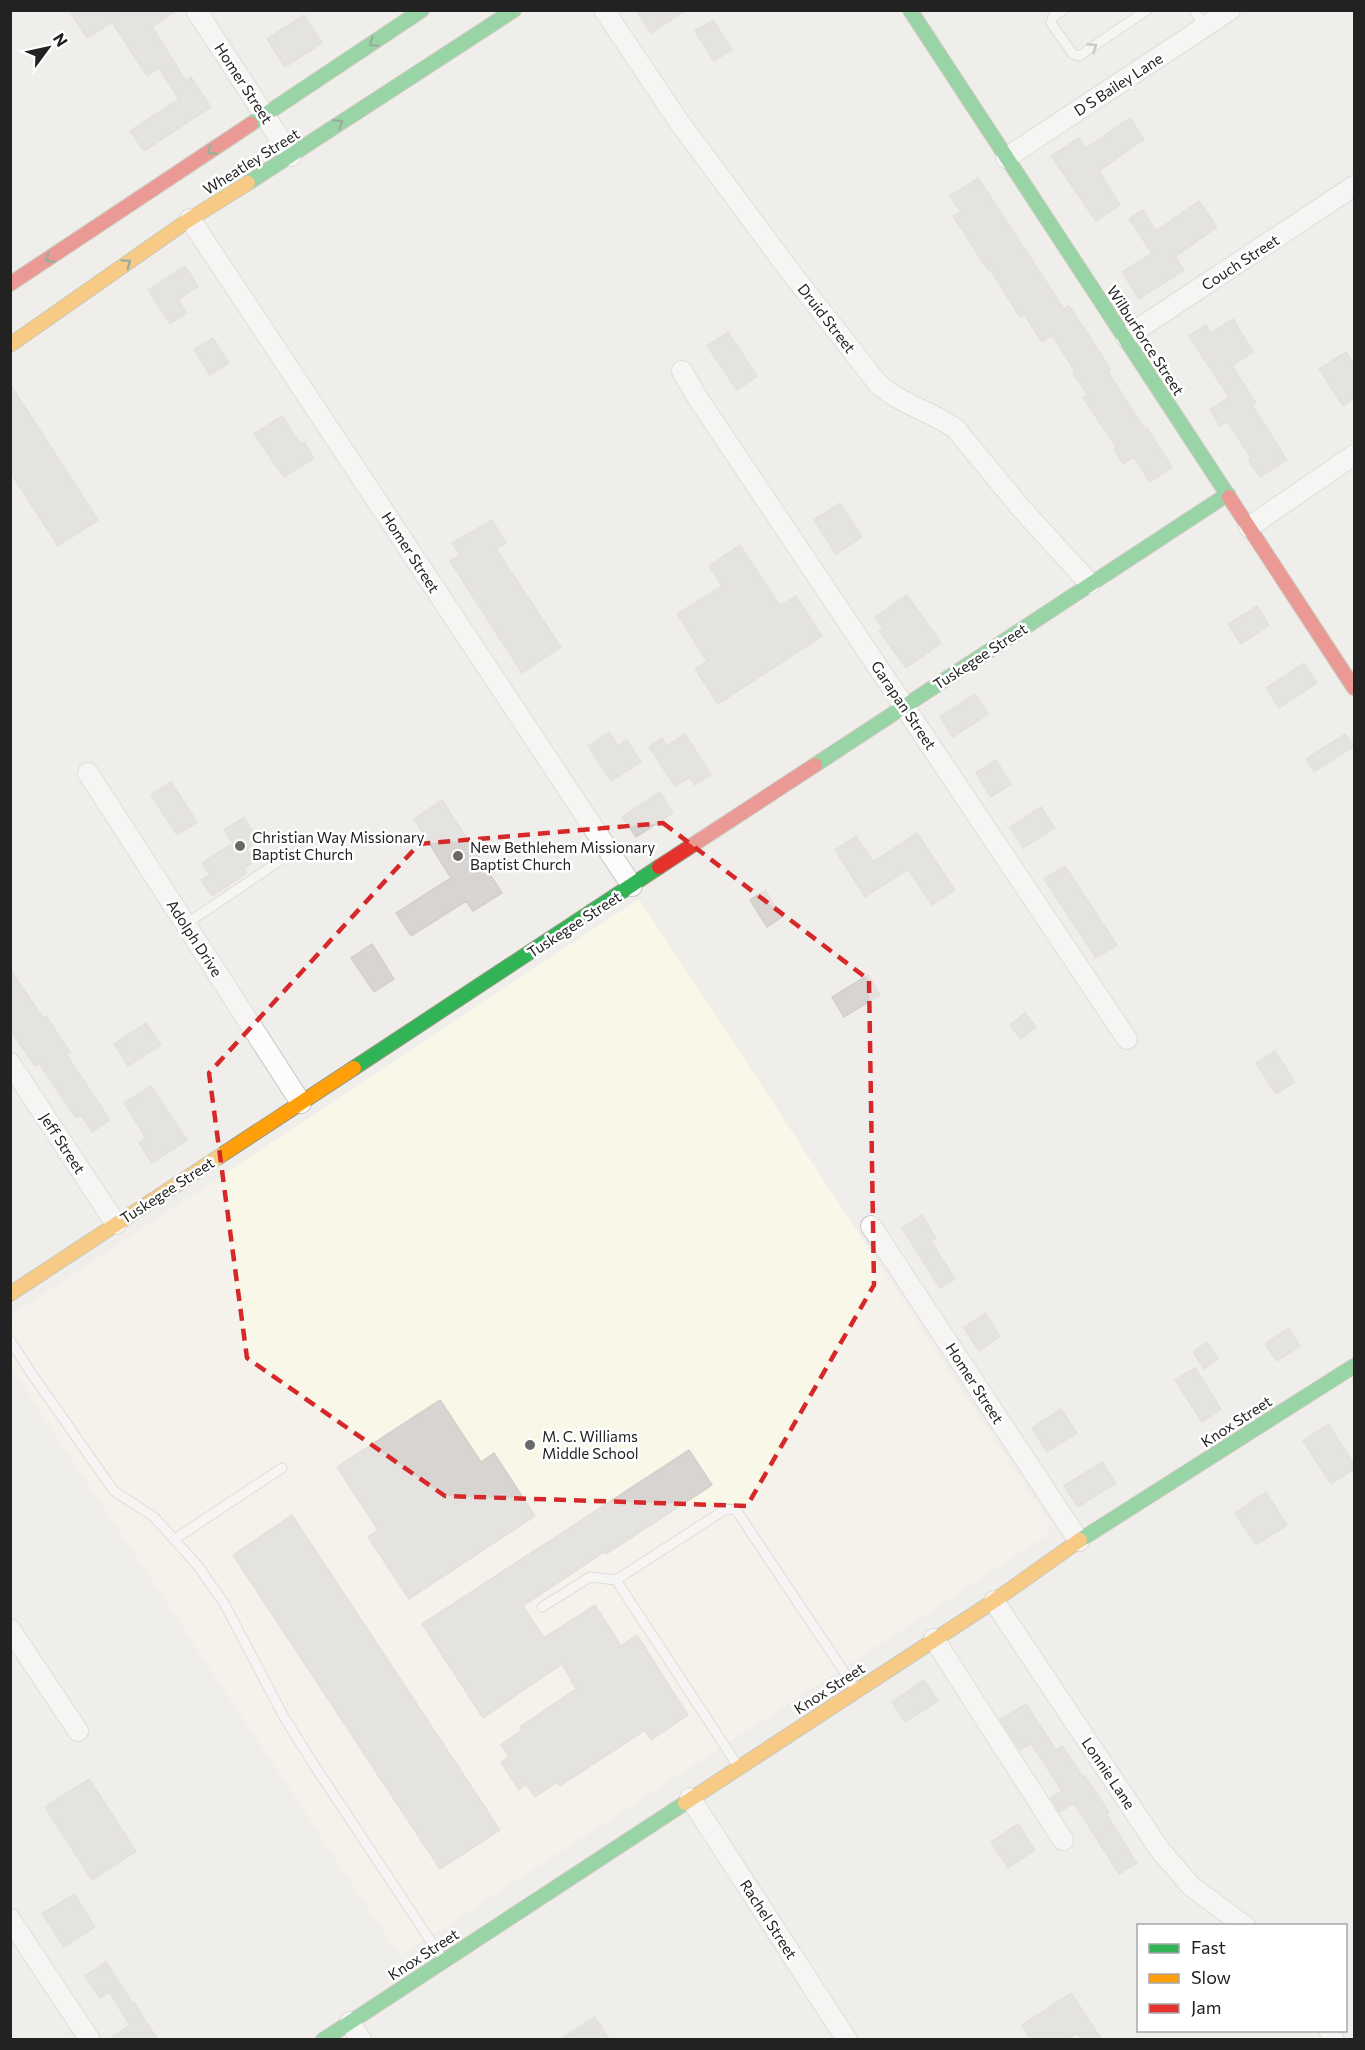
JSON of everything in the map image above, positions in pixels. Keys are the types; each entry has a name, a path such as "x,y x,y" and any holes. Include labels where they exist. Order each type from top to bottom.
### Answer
{"street":[{"name":"Homer Street","path":"196,10 291,156"},
{"name":"Wheatley Street","path":"10,285 422,10"},
{"name":"Wheatley Street","path":"10,345 190,219 291,156 514,10"},
{"name":"Druid Street","path":"604,10 677,119 789,270 879,385 902,402 941,419 955,428 1012,498 1090,584"},
{"name":"Wilburforce Street","path":"910,10 1354,688"},
{"name":"D S Bailey Lane","path":"1006,158 1200,19 1230,10"},
{"name":"Couch Street","path":"1126,338 1354,186"},
{"name":"Homer Street","path":"190,219 632,886"},
{"name":"Garapan Street","path":"682,371 697,397 1127,1039"},
{"path":"1249,527 1354,455"},
{"name":"Tuskegee Street","path":"10,1294 1228,494"},
{"name":"Adolph Drive","path":"88,772 301,1103"},
{"name":"Jeff Street","path":"10,1063 116,1224"},
{"name":"Homer Street","path":"871,1226 1079,1541"},
{"name":"Knox Street","path":"323,2040 994,1601 1079,1541 1354,1366"},
{"name":"Lonnie Lane","path":"994,1601 1160,1850 1191,1886 1242,1924"},
{"path":"10,1629 78,1731"},
{"path":"934,1639 1063,1840"},
{"name":"Rachel Street","path":"690,1798 847,2040"},
{"path":"10,1919 90,2040"},
{"path":"350,2022 362,2040"}],"lane":[{"path":"1063,10 1053,17 1051,23 1073,54 1079,56 1147,10"},
{"path":"186,924 280,860"},
{"path":"10,1340 114,1491 154,1517 198,1566 224,1603 284,1717 443,1961"},
{"path":"175,1539 282,1468"},
{"path":"542,1607 590,1577 616,1580 726,1509 736,1510 856,1690"},
{"path":"616,1580 738,1767"}],"highlighted area":[{"path":"663,823 869,980 874,1285 747,1506 445,1496 247,1358 209,1073 419,844"}],"shaded area":[{"name":"M. C. Williams Middle School","path":"639,899 1049,1523 1046,1536 400,1956 11,1367 11,1316"}],"building":[{"path":"69,10 177,10 152,27 186,81 191,77 211,107 144,151 130,131 179,99 159,68 147,76 112,22 87,38"},
{"path":"636,10 686,10 651,33"},
{"path":"304,15 322,43 285,67 267,39"},
{"path":"713,20 732,50 714,61 695,31"},
{"path":"1130,118 1144,139 1099,171 1120,205 1096,221 1051,156 1079,138 1086,148"},
{"path":"978,178 1064,309 1069,306 1084,328 1111,370 1108,372 1172,467 1150,482 1134,457 1123,464 1114,450 1117,448 1083,398 1088,395 1052,335 1042,342 1024,314 1020,317 953,216 961,212 950,196"},
{"path":"1199,201 1217,227 1175,257 1184,270 1139,299 1122,272 1152,253 1129,219 1143,210 1156,231"},
{"path":"185,266 198,286 178,300 187,313 170,324 148,290"},
{"path":"1233,319 1253,352 1232,366 1256,403 1252,405 1287,460 1260,477 1248,460 1251,458 1227,421 1220,426 1210,410 1229,397 1189,336 1206,325 1211,333"},
{"path":"728,332 757,376 737,390 707,346"},
{"path":"213,338 229,363 210,375 194,350"},
{"path":"1346,352 1354,365 1354,398 1343,406 1319,369"},
{"path":"10,384 98,520 58,546 10,472"},
{"path":"282,416 301,445 304,442 314,458 284,477 254,434"},
{"path":"840,503 862,537 836,554 814,520"},
{"path":"492,520 506,543 496,549 561,647 522,673 450,561 460,555 452,543"},
{"path":"740,545 780,606 796,596 822,636 718,704 695,669 707,661 677,614 722,586 709,566"},
{"path":"907,595 941,643 906,668 879,631 883,628 875,617"},
{"path":"1257,606 1269,625 1241,644 1228,624"},
{"path":"1304,663 1317,683 1279,708 1266,688"},
{"path":"975,694 988,714 953,737 940,717"},
{"path":"609,732 618,746 627,740 641,762 611,781 588,746"},
{"path":"685,734 711,774 695,785 690,777 675,786 649,747 662,738 667,746"},
{"path":"1345,734 1354,746 1314,772 1306,759"},
{"path":"996,760 1011,784 991,797 976,773"},
{"path":"171,782 197,822 177,835 151,795"},
{"path":"660,792 673,813 636,837 622,817"},
{"name":"New Bethlehem Missionary Baptist Church","path":"442,800 502,893 473,911 466,901 411,936 396,913 451,878 414,819"},
{"path":"1041,807 1055,828 1023,848 1010,827"},
{"name":"Christian Way Missionary Baptist Church","path":"244,817 259,841 247,849 255,861 244,868 247,873 212,896 201,880 210,875 202,863 233,843 224,830"},
{"path":"917,833 955,890 932,905 908,869 865,897 835,850 856,836 873,862"},
{"path":"1065,866 1117,945 1096,958 1044,879"},
{"path":"765,890 782,917 767,927 750,900"},
{"path":"372,944 394,979 374,992 351,958"},
{"path":"10,969 43,1018 46,1016 70,1052 66,1054 110,1120 92,1132 81,1115 76,1118 39,1063 35,1066 10,1030"},
{"path":"868,975 880,995 844,1017 832,997"},
{"path":"1025,1013 1036,1027 1021,1039 1010,1025"},
{"path":"146,1023 161,1045 128,1066 114,1044"},
{"path":"1275,1051 1295,1082 1276,1094 1256,1063"},
{"path":"151,1086 187,1140 152,1163 139,1143 146,1138 124,1103"},
{"path":"922,1215 936,1238 931,1241 955,1279 940,1288 902,1228"},
{"path":"985,1313 1000,1336 979,1351 964,1328"},
{"path":"1288,1328 1300,1346 1277,1361 1265,1344"},
{"path":"1207,1342 1218,1359 1204,1369 1193,1352"},
{"path":"1195,1368 1221,1409 1202,1422 1175,1380"},
{"path":"440,1400 481,1462 494,1453 535,1516 409,1599 368,1537 378,1530 337,1467"},
{"path":"1061,1409 1077,1433 1047,1452 1032,1428"},
{"path":"1328,1424 1354,1464 1354,1469 1331,1484 1303,1441"},
{"path":"689,1450 712,1485 606,1554 604,1552 523,1606 544,1638 595,1605 621,1646 637,1635 688,1715 651,1740 645,1730 560,1786 557,1782 535,1797 526,1784 519,1790 501,1762 509,1757 501,1745 522,1730 520,1727 576,1689 562,1664 483,1718 422,1624"},
{"path":"1102,1462 1116,1483 1078,1507 1064,1486"},
{"path":"1266,1492 1287,1525 1256,1545 1235,1513"},
{"path":"292,1515 500,1830 440,1869 233,1555"},
{"path":"924,1680 938,1701 905,1722 892,1702"},
{"path":"1026,1704 1056,1750 1062,1746 1083,1777 1085,1776 1109,1812 1106,1814 1137,1863 1119,1874 1074,1803 1059,1812 1051,1798 1062,1791 1031,1743 1020,1750 1000,1720"},
{"path":"89,1779 136,1851 92,1880 45,1807"},
{"path":"1018,1824 1035,1850 1008,1868 991,1842"},
{"path":"74,1894 95,1927 64,1947 42,1914"},
{"path":"106,1962 158,2040 108,2040 130,2025 109,1992 100,1998 85,1976"},
{"path":"1071,1993 1102,2040 1081,2040 1077,2033 1068,2040 1031,2040 1022,2025"},
{"path":"595,2017 610,2040 559,2040"}],"traffic: fast":[{"path":"251,124 422,10"},
{"path":"248,183 514,10"},
{"path":"910,10 1229,497"},
{"path":"815,765 1228,494"},
{"path":"354,1068 659,867"},
{"path":"1080,1540 1354,1366"},
{"path":"323,2040 685,1803"}],"traffic: slow":[{"path":"10,345 190,219 248,183"},
{"path":"10,1294 354,1068"},
{"path":"685,1803 994,1601 1080,1540"}],"traffic: jam":[{"path":"10,284 251,124"},
{"path":"1229,497 1354,688"},
{"path":"659,867 815,765"}],"place":[{"name":"Christian Way Missionary Baptist Church","path":"240,846"},
{"name":"New Bethlehem Missionary Baptist Church","path":"458,856"},
{"name":"M. C. Williams Middle School","path":"530,1445"}]}
